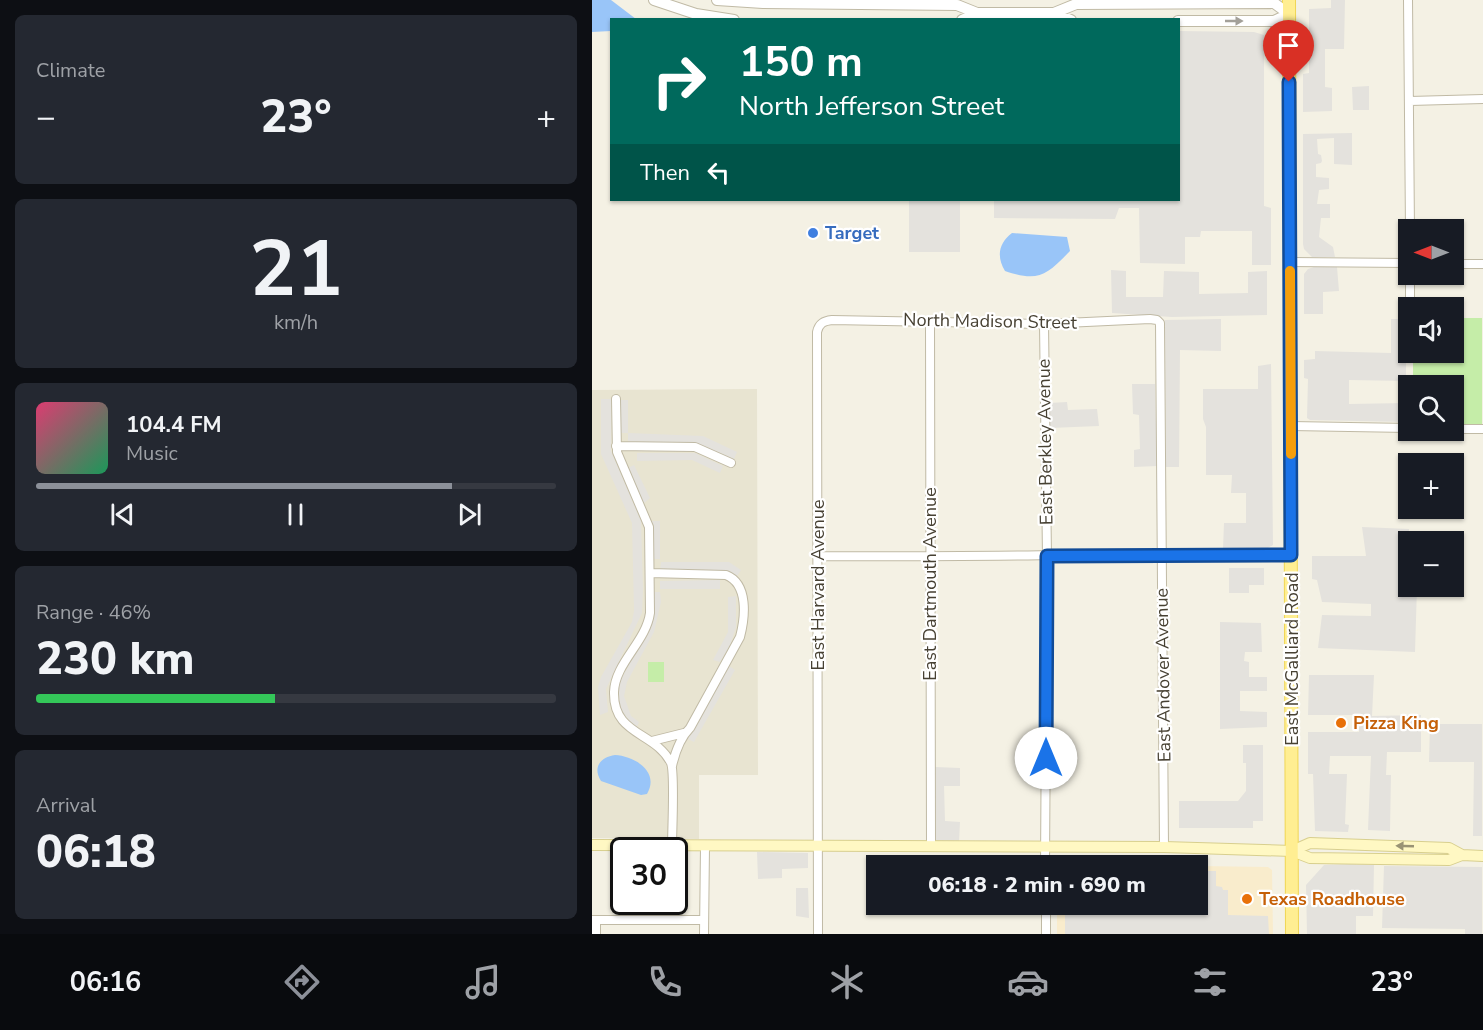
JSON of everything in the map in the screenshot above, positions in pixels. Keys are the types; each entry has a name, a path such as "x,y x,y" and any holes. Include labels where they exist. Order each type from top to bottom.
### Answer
{"main road":[{"name":"East McGalliard Road","path":"1289,0 1292,934"},
{"path":"688,846 1164,848 1292,851 1310,843 1449,848 1462,855 1483,856"},
{"path":"592,845 610,845"}],"street":[{"path":"654,0 696,14 721,18"},
{"path":"716,0 763,3 957,5 977,13 1054,13 1076,4 1274,3 1289,14 1274,21 1180,21"},
{"path":"1408,0 1410,219"},
{"path":"966,18 977,13"},
{"path":"1054,13 1066,18"},
{"path":"1410,101 1483,99"},
{"path":"1290,262 1398,263"},
{"path":"1464,264 1483,264"},
{"name":"North Madison Street","path":"820,324 832,320 1044,324 1150,318 1160,323"},
{"name":"East Dartmouth Avenue","path":"930,321 931,847"},
{"name":"East Andover Avenue","path":"1160,323 1164,848"},
{"name":"East Harvard Avenue","path":"818,934 817,332 820,324"},
{"name":"East Berkley Avenue","path":"1044,324 1047,556 1045,855"},
{"path":"616,399 616,446 619,459 648,522 650,573 649,619 616,679 614,693 617,711 622,721 642,737 652,741 667,757 672,767"},
{"path":"1291,426 1398,428"},
{"path":"1464,429 1483,429"},
{"path":"616,446 695,447 731,463"},
{"path":"817,556 930,558 1162,554 1291,555"},
{"path":"650,573 726,575 737,581 742,591 740,638 690,728 684,733 652,741"},
{"path":"672,837 672,767 675,753 684,733"},
{"path":"704,934 705,846"},
{"path":"1046,915 1046,934"},
{"path":"596,934 594,920 704,920"}],"shaded area":[{"path":"1331,0 1345,0 1344,49 1325,49 1325,87 1332,88 1332,111 1303,112 1303,74 1309,73 1309,9 1331,8"},
{"path":"1180,31 1254,32 1264,35 1264,206 1271,208 1271,265 1252,265 1252,231 1201,231 1200,237 1185,237 1185,264 1140,263 1139,208 1119,208 1115,219 994,218 994,201 1180,201"},
{"path":"1369,86 1369,110 1353,110 1352,87"},
{"path":"1352,133 1352,165 1334,164 1334,138 1317,139 1318,154 1321,155 1322,161 1316,164 1316,177 1329,178 1329,189 1319,190 1317,204 1330,204 1330,218 1321,218 1319,237 1333,247 1335,257 1312,257 1304,249 1303,244 1303,134"},
{"path":"909,201 960,201 960,252 909,252"},
{"path":"1337,267 1339,291 1323,292 1323,314 1304,314 1304,274 1308,269"},
{"path":"1111,270 1126,271 1126,297 1163,297 1164,271 1199,272 1199,294 1248,293 1248,272 1267,271 1267,315 1172,317 1112,313"},
{"path":"1221,319 1221,351 1180,350 1179,467 1166,467 1165,320"},
{"path":"1391,319 1398,319 1398,363 1406,363 1406,375 1398,375 1398,381 1349,380 1349,404 1398,403 1398,422 1310,420 1307,418 1308,379 1304,378 1304,360 1315,359 1315,351 1391,353"},
{"path":"1271,364 1273,545 1264,550 1223,549 1224,523 1246,523 1246,493 1231,493 1232,475 1206,475 1203,389 1258,389 1258,366"},
{"path":"1132,384 1155,384 1157,466 1134,467 1134,450 1140,449 1139,415 1133,414"},
{"path":"757,389 758,775 699,775 699,839 688,839 688,837 592,838 592,390"},
{"path":"601,399 612,399 611,451 641,521 643,590 642,613 606,689 608,712 600,715 598,687 601,677 632,622 634,611 632,523 601,454"},
{"path":"619,400 628,400 628,433 620,433"},
{"path":"1067,402 1068,410 1097,409 1099,426 1050,428 1049,403"},
{"path":"628,433 703,436 737,452 734,459 698,444 628,442"},
{"path":"637,453 695,453 723,466 720,473 692,460 637,461"},
{"path":"634,465 650,498 643,504 626,469"},
{"path":"651,521 660,521 660,559 652,559"},
{"path":"1362,527 1409,529 1409,531 1398,531 1398,597 1417,597 1415,652 1318,648 1322,615 1371,616 1371,604 1322,602 1317,580 1312,579 1312,556 1366,556"},
{"path":"661,562 729,562 741,570 737,576 718,570 660,570"},
{"path":"1229,568 1264,568 1264,585 1249,585 1249,593 1229,593"},
{"path":"720,580 720,589 660,589 660,581"},
{"path":"653,592 660,592 661,602 654,632 627,682 624,696 631,716 639,722 636,729 624,718 618,706 618,691 620,681 642,641"},
{"path":"736,596 736,627 730,645 720,662 713,660 728,632 728,597"},
{"path":"1220,622 1261,623 1262,652 1245,652 1244,661 1249,662 1249,677 1267,677 1267,691 1240,691 1240,711 1267,712 1267,727 1220,729"},
{"path":"729,666 735,670 694,742 688,739"},
{"path":"1309,675 1374,675 1372,716 1421,715 1421,752 1387,752 1386,775 1391,775 1390,831 1368,830 1371,756 1330,756 1329,774 1347,774 1345,824 1349,825 1348,832 1315,831 1313,774 1308,774 1308,732 1359,732 1359,715 1308,715"},
{"path":"1430,724 1482,724 1482,836 1473,836 1474,762 1429,762"},
{"path":"1243,745 1263,745 1263,821 1253,821 1253,828 1179,828 1179,801 1238,801 1246,791 1246,763 1243,763"},
{"path":"935,767 960,768 960,786 944,786 945,821 960,822 959,842 935,843"},
{"path":"757,852 808,853 808,868 782,869 782,878 758,879"},
{"path":"1324,865 1374,865 1373,916 1356,916 1356,934 1307,934 1306,885"},
{"path":"1208,866 1268,867 1272,870 1273,934 1057,934 1057,915 1208,915"},
{"path":"1384,866 1482,867 1482,934 1465,934 1465,929 1382,928"},
{"path":"1208,871 1216,871 1216,886 1228,890 1228,915 1268,916 1269,934 1065,934 1065,915 1208,915"},
{"path":"796,888 808,888 809,918 796,916"}],"green space":[{"path":"1464,318 1482,318 1482,424 1464,424 1464,375 1413,375 1413,363 1464,363"},
{"path":"648,662 664,662 664,682 648,682"}],"water":[{"path":"592,0 611,0 635,18 610,18 610,31 592,32"},
{"path":"1012,233 1067,237 1070,251 1041,275 1026,276 1005,271 1000,260 1000,250 1004,241"},
{"path":"615,755 630,758 648,772 650,786 647,794 641,795 601,781 597,771 599,764 602,760"}],"slow traffic":[{"path":"1290,271 1291,454"}],"place":[{"name":"Target","path":"813,233"},
{"name":"Pizza King","path":"1341,723"},
{"name":"Texas Roadhouse","path":"1247,899"}],"route":[{"path":"1046,758 1047,556 1291,555 1289,82"}]}
